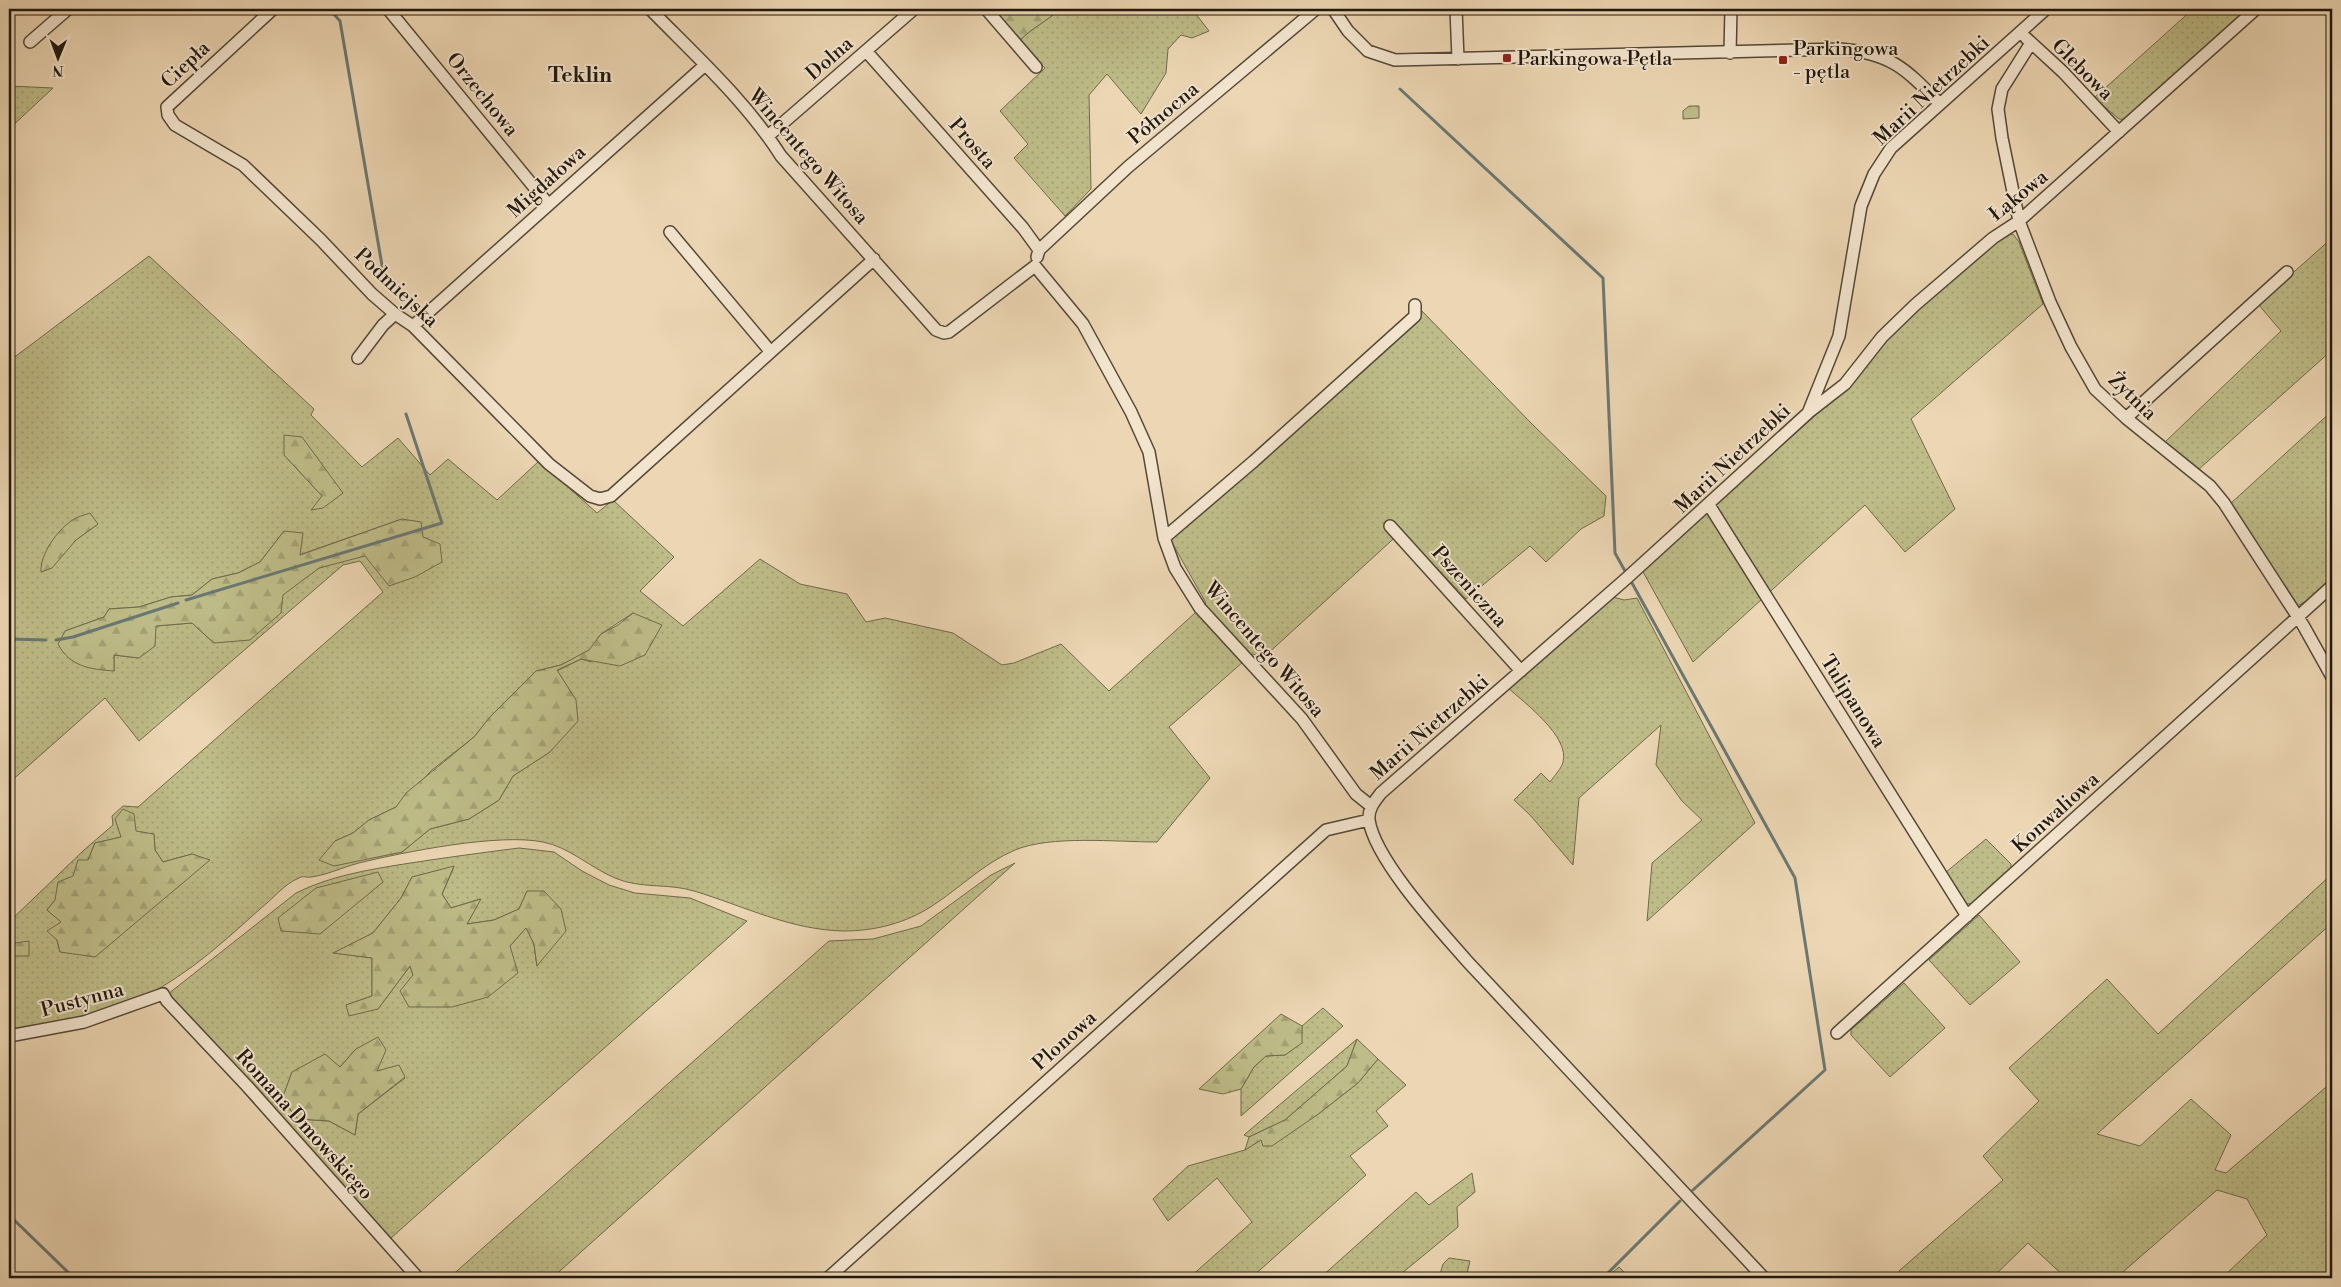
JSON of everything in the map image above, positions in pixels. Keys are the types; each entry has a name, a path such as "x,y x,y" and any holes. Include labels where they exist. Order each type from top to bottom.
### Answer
{"street":[{"path":"30,42 68,9"},
{"name":"Ciepła","path":"166,107 274,9"},
{"name":"Orzechowa","path":"388,9 548,204"},
{"name":"Wincentego Witosa","path":"650,9 705,65 768,136 781,156 940,332 949,332 968,319 1036,266 1083,324 1132,412 1148,452 1164,538 1175,568 1200,608 1302,719 1356,794 1370,806"},
{"name":"Dolna","path":"768,136 914,9"},
{"path":"986,9 1036,67"},
{"name":"Północna","path":"1039,250 1128,167 1316,9"},
{"path":"1333,9 1348,31 1368,51 1395,60 1840,49 1865,51 1887,59 1910,73 1940,104"},
{"path":"1456,9 1458,59"},
{"path":"1730,52 1731,9"},
{"name":"Marii Nietrzebki","path":"1369,820 1370,806 1381,794 1709,505 1808,413 1838,336 1861,206 1874,174 1891,148 2046,9"},
{"name":"Łąkowa","path":"1808,413 1845,384 1882,337 1915,305 1993,238 2019,221 2256,9"},
{"name":"Glebowa","path":"2020,32 2063,72 2119,132"},
{"name":"Żytnia","path":"2030,43 2002,89 1998,109 2019,221 2050,302 2070,347 2095,388 2126,418 2210,486 2224,503 2297,617 2332,677"},
{"name":"Prosta","path":"866,51 1023,228 1039,250"},
{"name":"Migdałowa","path":"414,326 705,65"},
{"name":"Podmiejska","path":"166,107 168,115 175,125 243,165 394,314 414,326 549,464 590,496 600,500 611,496 770,351"},
{"path":"670,232 770,351 874,259"},
{"path":"1036,266 1039,250"},
{"path":"2126,418 2287,272"},
{"path":"1164,538 1254,461 1415,316 1415,305"},
{"path":"358,358 383,325 394,314"},
{"name":"Tulipanowa","path":"1709,505 1967,916"},
{"name":"Pszeniczna","path":"1390,526 1521,671"},
{"name":"Konwaliowa","path":"1837,1033 2332,586"},
{"path":"1369,820 1387,860 1430,919 1467,961 1764,1278"},
{"name":"Plonowa","path":"828,1278 1326,830 1369,820"},
{"name":"Pustynna","path":"9,1036 84,1022 163,994"},
{"name":"Romana Dmowskiego","path":"163,994 166,1001 247,1086 418,1278"}],"green space":[{"path":"991,9 1060,9 1019,41"},
{"path":"1060,9 1192,9 1209,31 1192,38 1181,35 1168,49 1166,73 1141,114 1107,74 1089,95 1091,189 1065,216 1014,158 1028,144 1000,111 1045,68 1019,41"},
{"path":"2193,9 2252,9 2130,120 2119,119 2094,98"},
{"path":"9,86 53,88 9,129"},
{"path":"1689,106 1699,106 1699,118 1683,119 1683,111"},
{"path":"2013,234 2019,242 2043,304 1911,419 1955,509 1905,552 1865,505 1693,662 1642,570 1845,389 1887,338 2002,236"},
{"path":"2332,238 2332,350 2198,470 2164,443 2281,331 2258,304"},
{"path":"149,256 314,409 311,415 362,467 398,438 430,475 448,459 497,500 539,461 597,513 613,500 674,557 640,591 683,626 760,559 800,584 847,594 866,622 885,618 953,633 1002,665 1014,663 1061,644 1109,691 1206,603 1170,539 1421,310 1532,424 1606,496 1604,516 1581,529 1546,562 1530,546 1466,599 1402,531 1264,657 1252,654 1169,727 1210,778 1157,842 1065,841 1030,845 1004,855 942,899 912,917 879,928 856,931 824,930 786,922 694,891 674,887 634,884 606,874 562,848 543,842 502,840 425,849 359,863 317,876 301,877 283,888 227,938 181,975 150,993 131,1002 91,1015 9,1032 9,922 113,825 112,816 123,806 138,807 383,592 360,561 343,565 139,741 105,698 9,783 9,357 12,359","holes":["284,455 343,493 312,510 322,496","402,519 423,537 319,568 214,643 192,623 156,626 139,658 114,655 114,671 65,631 104,617 109,609 139,607 171,597 192,595 212,579 238,573 260,562 284,531 299,555","71,521 98,524 41,565 50,544","633,613 591,662 581,659 557,671 576,700 550,752 513,776 499,800 469,819 430,829 402,852 376,857 335,841 353,833 369,820 396,807 432,770 474,737 490,717 536,671 561,665 590,650 601,634","154,834 155,850 163,862 192,854 60,952 57,940 62,922 47,910 88,860 95,843 122,837"]},
{"path":"2332,411 2332,580 2309,600 2297,606 2230,504"},
{"path":"284,435 302,437 343,493 323,508 311,510 322,496 284,455"},
{"path":"90,513 98,524 76,540 52,568 41,572 43,558 55,537 73,520"},
{"path":"402,519 421,522 423,537 440,544 442,562 415,577 389,586 365,556 319,568 283,595 281,613 250,640 214,643 192,623 156,626 155,646 139,658 114,655 114,671 89,668 75,662 68,658 58,644 65,631 104,617 109,609 139,607 171,597 192,595 212,579 238,573 260,562 284,531 303,533 300,555"},
{"path":"1613,597 1624,600 1637,598 1755,823 1647,921 1652,863 1702,820 1682,801 1656,765 1661,725 1579,798 1573,865 1530,815 1514,800 1541,773 1550,782 1560,769 1563,762 1563,752 1560,742 1544,721 1508,688"},
{"path":"633,613 662,625 645,655 620,666 581,659 557,670 576,700 578,721 550,752 513,776 499,800 469,819 430,829 402,852 334,866 319,860 335,841 353,833 369,820 396,807 406,793 474,737 490,717 536,671 561,665 589,650 601,634 618,625"},
{"path":"123,809 134,814 136,831 154,834 155,850 163,862 192,854 210,860 95,957 60,952 57,940 47,931 61,922 47,910 55,900 58,882 73,876 78,860 88,860 95,843 121,837 115,819"},
{"path":"1986,839 2011,864 2011,869 1974,903 1967,904 1945,873"},
{"path":"519,848 554,852 582,871 609,885 635,893 690,898 747,921 391,1238 171,1002 168,994 296,893 309,887 349,874","holes":["454,867 442,894 451,908 480,899 467,924 494,920 519,909 527,891 537,966 534,944 526,927 510,946 413,975 410,966 378,1009 346,1005 372,996 372,958 334,953 373,933 401,898 412,877","356,1049 376,1071 405,1078 358,1114 355,1135 329,1121 298,1119 282,1100 292,1072 340,1067"]},
{"path":"1015,863 552,1278 449,1278 829,941 873,939 921,926 991,875"},
{"path":"454,866 442,894 451,908 481,899 467,924 494,920 519,909 527,891 544,891 561,909 566,931 537,966 534,944 526,928 510,946 518,973 488,997 452,1007 409,1007 400,991 413,975 410,966 378,1009 349,1016 346,1005 372,996 372,958 333,953 373,933 401,898 412,877"},
{"path":"378,872 383,882 320,934 281,931 278,918 316,888"},
{"path":"2332,874 2332,923 2097,1134 2140,1146 2191,1099 2231,1135 2215,1170 2226,1173 2332,1082 2332,1278 2222,1278 2267,1235 2247,1199 2217,1190 2116,1278 2066,1278 2028,1243 1992,1278 1905,1278 1899,1271 2003,1180 1983,1156 2039,1101 2009,1068 2107,979 2158,1034"},
{"path":"1979,915 2020,962 1970,1005 1929,960"},
{"path":"29,941 29,956 13,956 15,943"},
{"path":"1904,983 1945,1028 1890,1077 1851,1035 1851,1030"},
{"path":"1323,1008 1343,1026 1241,1116 1241,1089 1254,1067 1266,1056 1285,1055 1301,1043 1302,1026"},
{"path":"1281,1014 1302,1026 1302,1043 1285,1055 1266,1056 1254,1067 1241,1089 1223,1094 1199,1089"},
{"path":"378,1037 386,1050 377,1071 399,1065 405,1077 358,1114 355,1135 329,1121 298,1119 282,1099 292,1072 325,1054 340,1067 356,1049"},
{"path":"1357,1039 1347,1066 1285,1120 1249,1137 1244,1135"},
{"path":"1357,1039 1378,1059 1358,1083 1317,1115 1272,1146 1263,1146 1261,1140 1245,1150 1249,1137 1285,1120 1347,1066"},
{"path":"1378,1059 1406,1085 1376,1111 1388,1126 1350,1156 1366,1175 1251,1278 1189,1278 1252,1222 1217,1178 1168,1221 1153,1199 1188,1166 1245,1150 1262,1139 1317,1115 1358,1083"},
{"path":"1472,1173 1475,1192 1457,1207 1458,1227 1396,1278 1320,1278 1416,1192 1429,1205"},
{"path":"1449,1258 1470,1261 1466,1278 1439,1278 1443,1264"},
{"path":"1619,1267 1630,1278 1606,1278"}],"waterway":[{"path":"329,9 340,21 384,277"},
{"path":"1400,89 1603,278 1615,553 1625,571"},
{"path":"186,600 442,523 406,414"},
{"path":"1632,583 1795,878 1825,1070 1693,1190"},
{"path":"56,640 73,637 178,603"},
{"path":"9,639 46,640"},
{"path":"1603,1278 1680,1201"},
{"path":"9,1215 74,1278"}],"place":[{"name":"Parkingowa Pętla","path":"1507,58"},
{"name":"Parkingowa - pętla","path":"1783,60"}],"district":[{"name":"Teklin","path":"580,75"}]}
